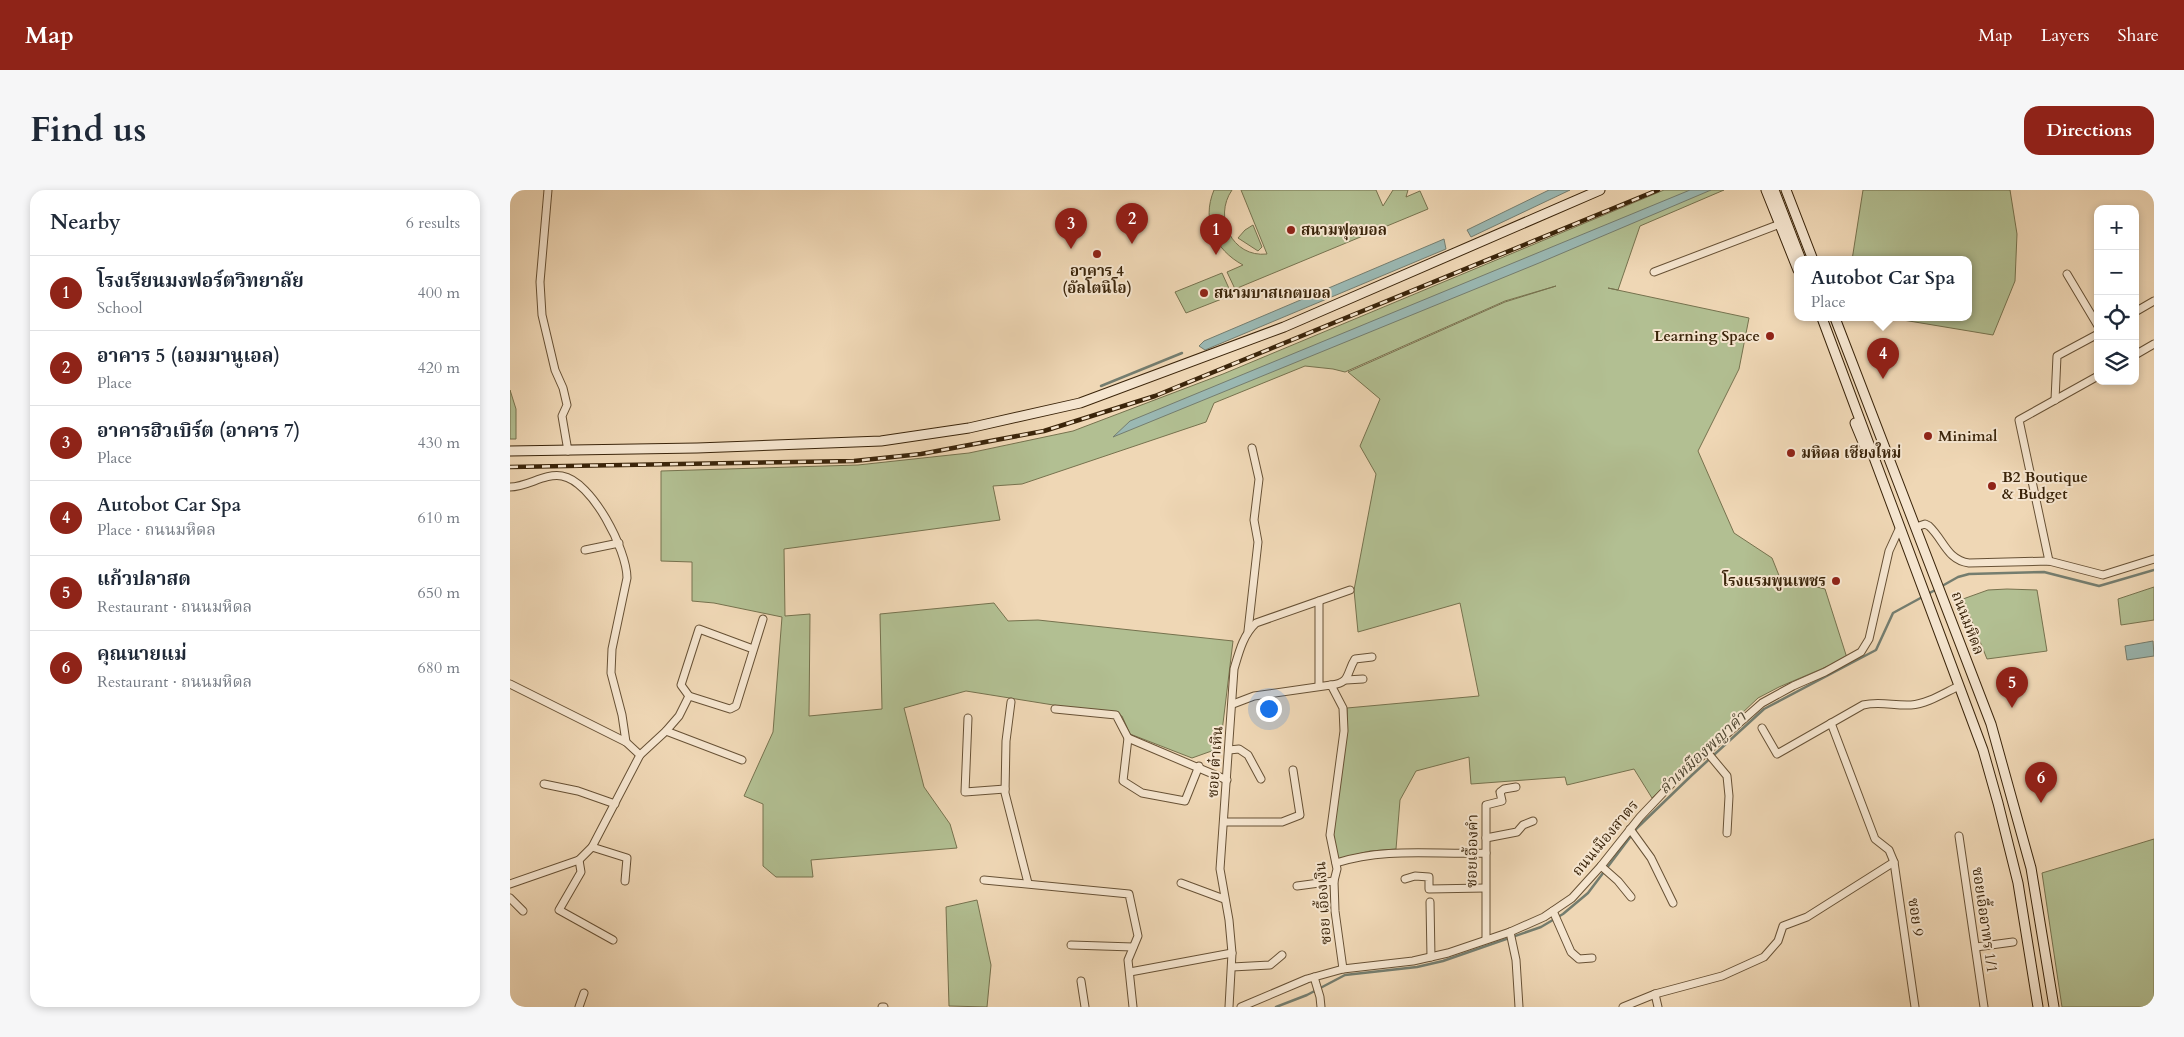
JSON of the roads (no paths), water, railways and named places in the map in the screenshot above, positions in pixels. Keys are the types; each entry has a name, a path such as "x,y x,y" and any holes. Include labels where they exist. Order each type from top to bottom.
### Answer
{"main road":[{"path":"510,451 774,446 881,440 969,428 1080,403 1284,327 1600,190"},
{"path":"1766,190 1794,260"},
{"path":"1774,190 1800,256"},
{"path":"1786,190 1811,256"},
{"path":"1792,190 1817,256"},
{"path":"1818,321 1862,443 1880,474"},
{"name":"ถนนมหิดล","path":"1823,321 1983,750 2016,874 2038,1007"},
{"name":"ถนนมหิดล","path":"1836,321 1991,724 2010,786 2031,868 2054,1007"},
{"path":"1841,321 1886,438 1892,469"}],"street":[{"path":"548,190 540,282 542,315 555,370 563,388 567,405 562,416 568,451"},
{"path":"1654,272 1780,224"},
{"path":"2067,274 2094,319"},
{"path":"2139,310 2154,302"},
{"path":"2055,400 2057,356 2094,336"},
{"path":"2139,353 2154,344"},
{"path":"2049,560 2019,420 2094,378"},
{"path":"1247,634 1258,542 1254,520 1260,479 1252,448"},
{"path":"510,487 555,476 565,476 580,484 606,518 618,543 627,568 627,578 612,648 611,672 622,715 626,742"},
{"path":"1916,527 1925,524 1929,526 1952,556 1960,562 2049,560 2102,575 2154,559"},
{"name":"ถนนเมืองสาตร","path":"1241,1007 1343,969 1432,957 1486,939 1512,937 1554,913 1572,898 1633,833 1677,778 1709,754 1762,703 1855,656 1866,645 1889,551 1900,527"},
{"path":"585,550 618,543"},
{"name":"ซอย ต๋าเหิน","path":"1229,1007 1232,953 1229,920 1220,869 1230,750 1234,668 1240,647 1256,623 1350,590"},
{"path":"1319,601 1319,685"},
{"path":"753,648 699,629 681,685 689,696 730,709 736,706 763,619"},
{"path":"1346,680 1355,659 1372,656"},
{"path":"1233,704 1254,696 1319,685 1340,684 1346,680 1363,679"},
{"path":"510,684 626,742 640,755"},
{"name":"ซอย เอื้องเงิน","path":"1331,684 1343,708 1344,731 1330,835 1336,863 1337,876 1334,881 1337,937 1343,969"},
{"path":"1762,728 1777,754 1863,705 1876,702 1911,705 1924,702 1959,686"},
{"path":"510,883 579,860 592,847 640,755 679,716 689,696"},
{"path":"1011,702 1006,741 1005,789 1028,883"},
{"path":"1055,710 1116,715 1128,738 1123,782 1142,792 1185,801 1199,766"},
{"path":"968,718 965,792 1005,789"},
{"name":"ซอย 9","path":"1831,723 1875,839 1888,850 1894,862 1915,1007"},
{"path":"666,731 742,760"},
{"path":"1128,738 1199,766 1227,780"},
{"path":"1230,750 1239,749 1248,755 1261,779"},
{"path":"1709,754 1727,776 1727,833"},
{"path":"1224,822 1282,822 1300,815 1293,770"},
{"path":"544,784 570,789 615,804"},
{"name":"ซอยเอื้องคำ","path":"1486,939 1486,805 1502,801 1500,792 1504,789 1516,787"},
{"path":"1486,838 1517,832 1523,825 1533,822"},
{"path":"1633,833 1651,858 1673,903"},
{"name":"ซอยเอื้ออาทร 1/1","path":"1959,836 1984,1007"},
{"path":"592,847 627,858 625,881"},
{"path":"1336,863 1379,853 1446,855 1486,853"},
{"path":"579,860 581,872 559,910 613,940"},
{"path":"1623,1007 1655,994 1722,976 1764,957 1778,941 1783,926 1807,917 1894,862"},
{"path":"1602,867 1631,897"},
{"path":"1405,880 1415,876 1429,876 1429,889 1485,888"},
{"path":"984,880 1129,894 1138,936 1128,960 1133,1007"},
{"path":"1298,886 1334,881"},
{"path":"1180,883 1191,885 1200,891 1211,892 1224,899"},
{"path":"510,898 523,911"},
{"path":"1430,902 1432,957"},
{"path":"1554,913 1560,923 1571,952 1578,959 1592,958"},
{"path":"1512,937 1519,1007"},
{"path":"1976,947 2013,942"},
{"path":"1071,945 1132,947"},
{"path":"1130,972 1232,953"},
{"path":"1232,967 1270,964 1282,955"},
{"path":"1315,979 1320,997 1320,1007"},
{"path":"1081,981 1085,1007"},
{"path":"580,1007 584,993"},
{"path":"1655,994 1658,1007"}],"water":[{"path":"1549,190 1570,190 1471,237 1467,230"},
{"path":"1690,190 1711,190 1539,263 1113,437 1130,421"},
{"path":"1444,239 1446,249 1205,350 1199,346 1204,341"},
{"path":"2153,641 2154,656 2127,660 2125,646"}],"waterway":[{"path":"1101,386 1182,353"},
{"name":"ลำเหมืองพญาคำ","path":"1942,586 1958,577 1969,574 2044,572 2099,586 2154,570"},
{"name":"ลำเหมืองพญาคำ","path":"1276,1007 1307,995 1345,975 1417,967 1443,961 1541,927 1563,914 1588,893 1637,828 1764,709 1876,650 1893,613 1937,589"}],"railway":[{"path":"510,467 854,461 921,454 1044,431 1155,396 1658,190"}],"place":[{"name":"สนามฟุตบอล","path":"1291,230"},
{"name":"อาคาร 5 (เอมมานูเอล)","path":"1132,244"},
{"name":"อาคารฮิวเบิร์ต (อาคาร 7)","path":"1071,249"},
{"name":"อาคาร 4 (อัลโตนิโอ)","path":"1097,254"},
{"name":"โรงเรียนมงฟอร์ตวิทยาลัย","path":"1216,255"},
{"name":"สนามบาสเกตบอล","path":"1204,293"},
{"name":"Learning Space","path":"1770,336"},
{"name":"Autobot Car Spa","path":"1883,379"},
{"name":"Minimal","path":"1928,436"},
{"name":"มหิดล เชียงใหม่","path":"1791,453"},
{"name":"B2 Boutique & Budget","path":"1992,486"},
{"name":"โรงแรมพูนเพชร","path":"1836,581"},
{"name":"แก้วปลาสด","path":"2012,708"},
{"name":"คุณนายแม่","path":"2041,803"}]}
